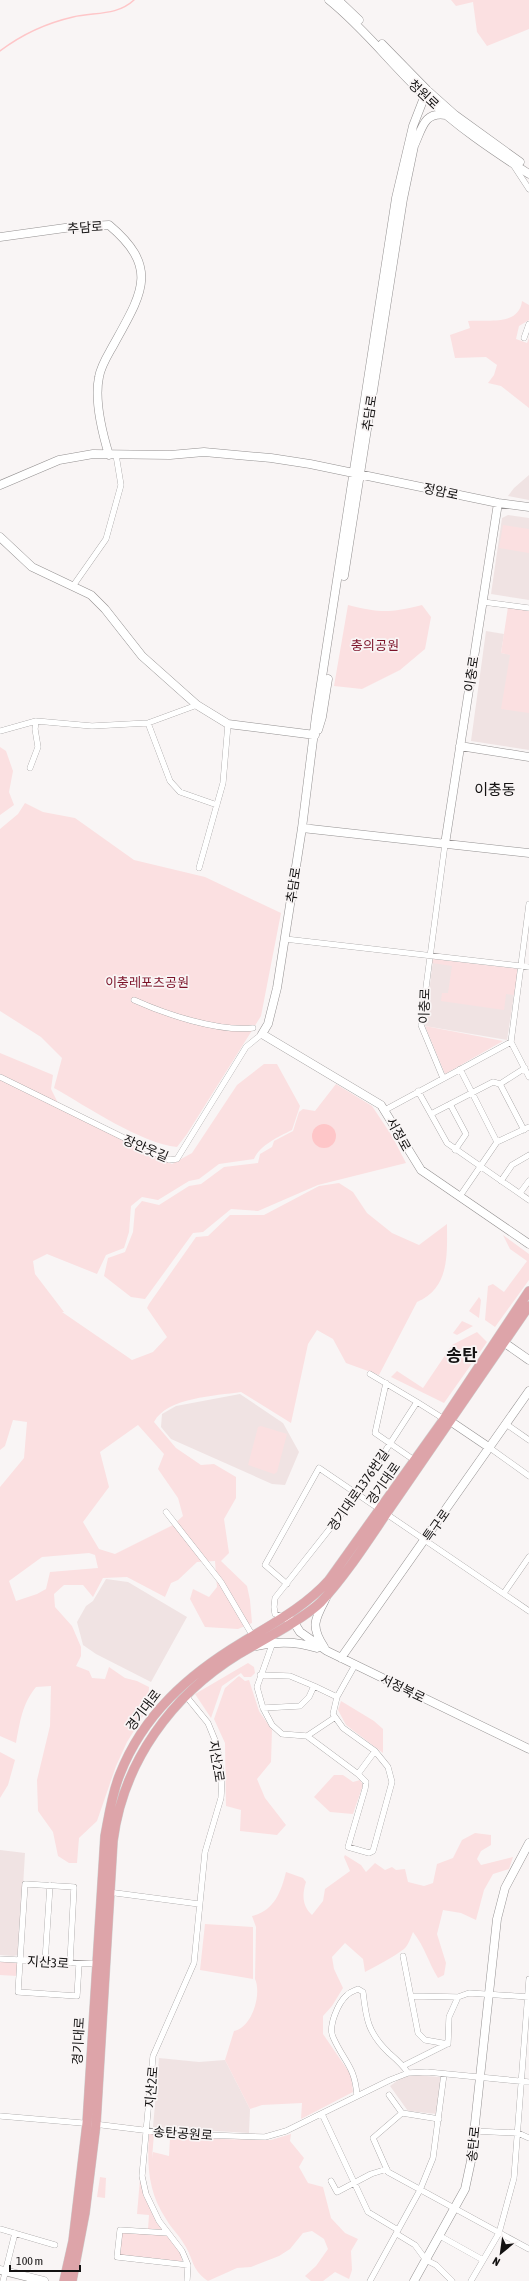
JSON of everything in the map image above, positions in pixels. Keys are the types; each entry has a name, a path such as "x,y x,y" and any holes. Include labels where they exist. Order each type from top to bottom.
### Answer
{"main road":[{"name":"경기대로","path":"72,2281 85,2214 105,1892 105,1836 111,1800 119,1775 138,1737 161,1707 186,1681 226,1652 253,1642 310,1611 327,1594 501,1340 529,1291"},
{"name":"경기대로","path":"501,1340 529,1306"},
{"name":"경기대로","path":"64,2281 73,2242 91,2124 96,1964 105,1892 115,1828 127,1784 138,1759 165,1718 186,1696 284,1617 321,1590 384,1511 414,1460 447,1420"}],"street":[{"name":"청원로","path":"329,0 356,24 413,84 529,169"},
{"name":"청원로","path":"338,0 447,115 470,135 529,174"},
{"path":"413,84 420,101 417,115"},
{"name":"추담로","path":"357,473 396,198 417,115 428,95"},
{"name":"추담로","path":"262,1034 268,1024 277,988 302,828 315,735 316,716 403,199 413,148 428,95"},
{"path":"413,148 428,118 434,114 447,115"},
{"path":"510,155 513,164 529,189"},
{"name":"추담로","path":"0,237 72,227 109,225 126,239 137,256 143,273 139,291 126,323 105,360 99,376 97,391 112,455"},
{"path":"524,338 529,324"},
{"path":"0,485 59,460 93,454 211,453 271,458 357,473"},
{"path":"73,586 106,538 121,485 112,455"},
{"name":"정암로","path":"357,473 498,503 529,507"},
{"name":"이충로","path":"443,1078 421,1025 429,955 445,844 498,503"},
{"path":"0,537 32,567 91,595 99,602 142,656 197,705 228,724 315,735"},
{"path":"483,602 529,608"},
{"path":"0,731 36,721 92,726 148,723 197,705"},
{"path":"30,768 38,747 35,729 36,721"},
{"path":"148,723 170,781 180,792 217,805"},
{"path":"199,868 224,783 228,724"},
{"path":"460,746 529,757"},
{"path":"302,828 529,853"},
{"path":"529,904 511,1042 529,1077"},
{"path":"285,939 529,967"},
{"path":"134,1000 162,1013 196,1021 242,1030 253,1028"},
{"name":"장안웃길","path":"0,1076 169,1160 177,1159 246,1047 262,1034"},
{"name":"서정로","path":"262,1034 381,1105 421,1170 529,1243"},
{"path":"385,1110 511,1042"},
{"path":"500,1084 525,1068"},
{"path":"460,1069 497,1142"},
{"path":"431,1114 492,1082 500,1084 527,1128 497,1142 460,1196"},
{"path":"418,1091 447,1143 529,1200"},
{"path":"450,1104 466,1134 455,1150"},
{"path":"501,1181 512,1165 529,1155"},
{"path":"520,1193 529,1180"},
{"path":"501,1340 529,1360"},
{"path":"370,1374 447,1420 529,1476"},
{"path":"386,1383 375,1433 414,1460"},
{"name":"특구로","path":"341,1658 506,1424 526,1402 529,1391"},
{"name":"경기대로1376번길","path":"284,1617 275,1614 275,1598 358,1493 417,1402"},
{"path":"506,1424 529,1440"},
{"path":"287,1584 265,1565 319,1468 426,1539 529,1611"},
{"path":"166,1512 221,1582 253,1642 301,1642 327,1651"},
{"path":"504,1594 529,1557"},
{"path":"327,1594 315,1625 316,1636 327,1651"},
{"name":"서정북로","path":"284,1617 293,1621 300,1632 327,1651 529,1749"},
{"path":"273,1642 257,1687 263,1708 272,1725 282,1734 307,1736 358,1774 366,1782 348,1847 369,1853 373,1851 392,1782 388,1767 374,1751 343,1728 334,1718 333,1714 337,1697 355,1665"},
{"path":"260,1675 290,1676 337,1697"},
{"path":"263,1708 300,1706 309,1697 314,1686"},
{"name":"지산2로","path":"186,1696 208,1723 217,1745 222,1778 221,1798 205,1852 194,1963 154,2056 142,2176 146,2194 159,2221 182,2251 188,2265"},
{"path":"307,1736 334,1718"},
{"path":"358,1774 374,1751"},
{"name":"송탄로","path":"414,2281 466,2189 471,2161 481,2078 488,1993 497,1919 505,1888 525,1858 529,1843"},
{"path":"70,1963 74,1887 25,1884 18,1992 77,1996 79,1964"},
{"path":"45,1962 50,1885"},
{"path":"105,1892 199,1904"},
{"path":"403,1956 418,2033 425,2040 448,2044"},
{"name":"지산3로","path":"0,1959 96,1964"},
{"path":"471,2281 499,2233 514,2178 518,2133 520,2081 526,2040 529,1979"},
{"path":"357,2096 354,2073 333,2037 332,2029 341,2002 347,1994 358,1989 363,1992 366,2018 378,2042 403,2066 408,2073"},
{"path":"412,1996 458,1997 469,1993 488,1993 528,1997"},
{"path":"448,2044 449,2017 458,1997"},
{"path":"403,2066 448,2044"},
{"name":"송탄공원로","path":"0,2116 208,2136 273,2136 408,2073 444,2074 529,2082"},
{"path":"370,2281 420,2190 433,2158 444,2074"},
{"path":"389,2095 402,2114"},
{"path":"322,2114 353,2183 368,2212 415,2245 426,2260 436,2265 452,2281"},
{"path":"439,2119 402,2114 373,2138 387,2170 420,2190 529,2249"},
{"path":"474,2131 518,2133 529,2138"},
{"path":"331,2181 337,2192 371,2174 387,2170"},
{"path":"0,2229 56,2244"},
{"path":"168,2233 120,2230 117,2256 188,2265 187,2281"},
{"path":"3,2281 3,2271 15,2233"},
{"path":"440,2236 483,2260"},
{"path":"3,2271 44,2281"}],"shaded area":[{"path":"529,475 529,500 508,496 514,488"},
{"path":"508,515 529,518 529,600 491,594 502,518"},
{"path":"486,631 504,634 501,653 529,658 529,750 471,741"},
{"path":"433,959 518,969 507,1040 425,1026"},
{"path":"324,1124 333,1127 336,1136 333,1145 324,1148 315,1145 312,1136 315,1127"},
{"path":"240,1394 283,1423 299,1452 285,1485 272,1484 171,1439 161,1427 162,1414 176,1406"},
{"path":"106,1579 128,1582 187,1617 151,1682 96,1654 83,1645 77,1622 86,1606 93,1601"},
{"path":"0,1850 25,1853 19,1955 13,1956 0,1955"},
{"path":"159,2058 199,2062 225,2060 250,2109 249,2133 153,2127"},
{"path":"411,2075 441,2077 437,2114 408,2111 390,2086 401,2078"}],"green space":[{"path":"451,0 529,0 529,29 487,46 477,32 473,2 456,6"},
{"path":"522,301 529,305 529,320 519,326 516,339 527,343 529,338 529,408 501,386 488,383 494,375 497,365 486,357 455,358 450,335 470,328 468,321 500,320 515,315 520,309"},
{"path":"503,525 529,529 529,553 499,548"},
{"name":"충의공원","path":"348,605 369,610 393,611 422,605 431,617 425,649 400,670 362,689 334,686"},
{"path":"508,607 529,611 529,713 501,709 510,655 501,653"},
{"path":"0,747 6,751 13,771 9,792 14,805 0,815"},
{"name":"이충레포츠공원","path":"25,803 43,812 75,818 134,860 205,877 281,913 261,1016 187,1134 177,1147 163,1144 131,1132 54,1088 62,1058 41,1037 0,1011 0,829 18,814"},
{"path":"433,959 518,969 514,995 506,994 504,1010 441,1001 442,993 448,993 452,966 432,963"},
{"path":"425,1026 503,1041 445,1074"},
{"path":"0,1053 53,1075 51,1089 60,1107 172,1164 192,1153 237,1085 264,1064 277,1064 300,1106 292,1130 265,1146 260,1150 254,1159 219,1164 199,1179 189,1181 158,1200 142,1197 131,1206 129,1232 124,1248 106,1255 97,1274 47,1254 33,1261 35,1274 64,1312 62,1312 132,1360 153,1352 167,1337 147,1308 149,1304 196,1237 208,1236 230,1215 264,1215 319,1186 339,1183 353,1192 367,1213 392,1233 419,1245 447,1224 446,1258 441,1279 436,1288 428,1296 417,1302 379,1375 346,1363 333,1339 317,1330 308,1344 291,1423 241,1392 193,1399 181,1403 170,1407 160,1414 154,1422 176,1448 201,1465 214,1464 236,1477 236,1498 224,1519 229,1553 221,1561 247,1586 252,1623 238,1629 205,1627 190,1599 193,1589 209,1597 217,1587 215,1561 197,1562 178,1580 171,1583 165,1597 127,1577 103,1578 93,1597 83,1585 64,1585 54,1594 55,1607 72,1626 81,1647 81,1656 76,1666 89,1671 92,1678 105,1679 109,1667 125,1678 137,1681 149,1687 148,1708 127,1742 116,1766 97,1821 79,1838 77,1863 69,1863 58,1856 53,1832 38,1811 37,1780 50,1726 51,1686 36,1687 31,1693 22,1714 16,1743 0,1736 0,1487 24,1458 27,1422 13,1420 5,1446 0,1450","holes":["138,1425 164,1454 158,1469 178,1498 183,1516 173,1525 115,1554 99,1549 83,1522 109,1487 100,1452","89,1553 95,1555 98,1568 50,1572 46,1589 37,1594 16,1601 9,1581 42,1557"]},
{"path":"336,1084 372,1106 392,1136 406,1163 318,1185 258,1211 231,1209 203,1232 193,1233 145,1299 131,1297 104,1276 108,1258 125,1252 133,1232 135,1209 142,1201 159,1205 189,1186 201,1184 224,1167 258,1163 260,1154 272,1147 274,1141 293,1131 299,1112 303,1109 315,1111"},
{"path":"503,1235 529,1254 529,1280 495,1327 485,1320 488,1286 493,1284 504,1292 527,1261 510,1249"},
{"path":"479,1297 481,1300 479,1318 469,1311"},
{"path":"462,1321 473,1326 457,1335 453,1333"},
{"path":"477,1332 487,1342 444,1403 391,1377 397,1371 423,1388 452,1345"},
{"path":"261,1426 287,1434 277,1472 274,1474 248,1465 258,1427"},
{"path":"248,1663 254,1667 255,1673 251,1677 244,1677 241,1673 222,1686 211,1718 195,1694"},
{"path":"239,1676 245,1681 249,1680 259,1711 272,1730 271,1762 257,1779 265,1798 286,1825 277,1835 240,1831 241,1810 226,1806 225,1743 214,1719 225,1688"},
{"path":"341,1701 374,1721 383,1729 383,1753 346,1725 338,1710"},
{"path":"0,1752 15,1760 8,1785 0,1798"},
{"path":"334,1775 343,1775 353,1782 360,1780 363,1785 353,1814 330,1812 314,1797"},
{"path":"475,1833 491,1835 491,1845 481,1851 477,1859 481,1865 513,1857 509,1869 493,1874 484,1890 476,1920 461,1913 443,1910 437,1934 446,1963 444,1975 438,1978 421,1943 413,1932 404,1949 365,1972 363,1959 345,1943 332,1957 334,1969 343,1988 332,2006 323,2016 323,2034 351,2075 353,2092 301,2119 302,2103 262,2105 250,2109 225,2060 234,2031 240,2029 246,2024 254,2010 256,2001 256,1927 252,1916 266,1910 275,1900 282,1887 286,1872 303,1878 306,1882 304,1900 306,1908 312,1915 323,1901 325,1889 350,1871 344,1857 345,1855 361,1865 366,1872 375,1863 385,1870 392,1867 396,1870 405,1869 408,1882 424,1886 433,1883 437,1864 453,1858 462,1840"},
{"path":"205,1924 253,1927 253,1979 200,1970"},
{"path":"0,1961 18,1963 17,1976 0,1975"},
{"path":"149,2134 154,2134 152,2158 153,2152 169,2156 170,2138 271,2140 291,2134 290,2141 304,2158 299,2167 308,2183 323,2187 331,2218 345,2233 358,2239 351,2251 352,2270 349,2279 335,2272 323,2281 311,2281 305,2276 316,2266 328,2249 324,2239 312,2231 303,2233 290,2249 279,2256 251,2267 237,2268 208,2281 195,2268 182,2241 168,2222 155,2199 149,2168"},
{"path":"100,2177 106,2178 105,2198 97,2197"},
{"path":"140,2179 165,2230 148,2229 149,2215 137,2214"},
{"path":"122,2232 169,2235 181,2254 182,2262 119,2255"}],"waterway":[{"path":"0,51 25,35 44,26 81,15 105,13 120,9 134,0"}],"district":[{"name":"이충동","path":"495,790"},
{"name":"송탄","path":"462,1355"}]}
